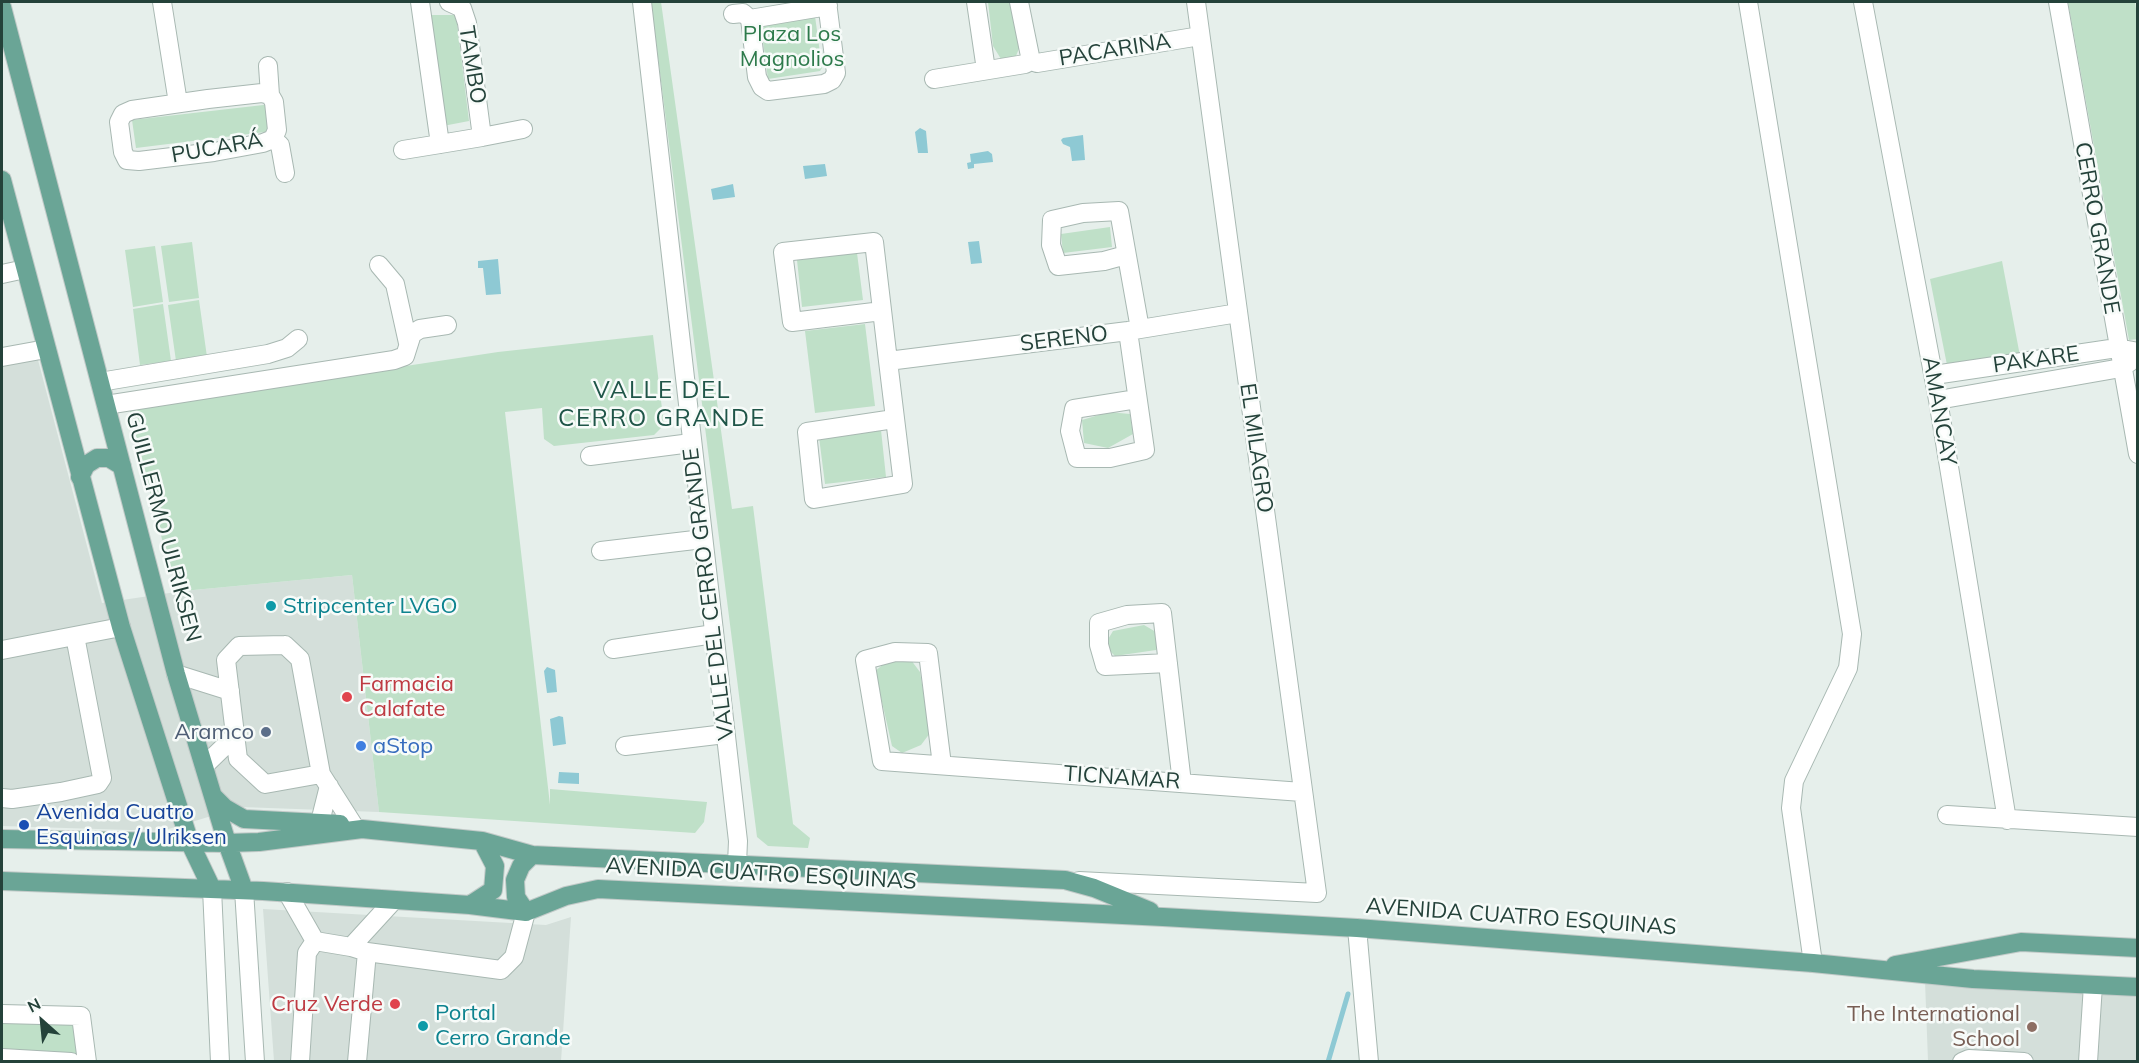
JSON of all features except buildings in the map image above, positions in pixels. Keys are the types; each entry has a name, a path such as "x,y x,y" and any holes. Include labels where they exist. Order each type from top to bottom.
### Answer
{"main road":[{"name":"GUILLERMO ULRIKSEN","path":"2,7 176,674 227,843 244,890"},
{"path":"2,180 121,627 190,843 212,889"},
{"path":"80,477 86,465 97,458 109,458 122,466"},
{"path":"213,796 225,808 244,819 320,822 358,828"},
{"name":"AVENIDA CUATRO ESQUINAS","path":"2,839 227,843 259,842 358,828 482,841 532,855 1065,880 1094,888 1163,916"},
{"path":"470,905 493,891 495,866 482,841"},
{"path":"526,912 516,897 515,880 521,866 532,855"},
{"name":"AVENIDA CUATRO ESQUINAS","path":"2,881 286,892 470,905 526,912 566,896 597,889 1163,916 1357,928 1813,963 1973,979 2138,987"},
{"name":"AVENIDA CUATRO ESQUINAS","path":"1876,968 2021,942 2138,948"}],"street":[{"path":"162,2 178,103"},
{"name":"TAMBO","path":"440,144 420,2 444,2"},
{"name":"TAMBO","path":"449,2 462,8 466,23 482,137"},
{"name":"VALLE DEL CERRO GRANDE","path":"642,2 738,841 737,864"},
{"path":"976,2 986,70"},
{"name":"PACARINA","path":"1019,2 1031,61"},
{"name":"EL MILAGRO","path":"1196,2 1317,894"},
{"path":"1748,2 1852,634 1848,668 1794,781 1791,808 1813,963"},
{"name":"AMANCAY","path":"1867,2 1934,375 2007,820"},
{"name":"CERRO GRANDE","path":"2058,2 2117,348 2138,454"},
{"path":"828,4 836,73 832,80 824,84 768,91 762,87 757,77 742,16 828,4"},
{"name":"PACARINA","path":"934,79 1031,61 1037,63 1200,36"},
{"path":"268,66 270,95"},
{"name":"PUCARÁ","path":"262,93 270,95 274,102 277,130 273,139 214,152 139,160 127,159 123,152 119,122 123,114 132,110 262,93"},
{"name":"TAMBO","path":"403,150 523,129"},
{"path":"273,139 280,145 285,173"},
{"path":"1126,255 1104,261 1058,267 1051,245 1052,220 1083,213 1119,211 1126,255 1134,330 1137,399 1145,450 1110,458 1077,458 1071,430 1074,409 1137,399"},
{"path":"882,311 792,322 783,252 874,242 903,484 814,499 807,432 894,419"},
{"path":"379,265 395,284 408,343"},
{"path":"2,274 25,269"},
{"name":"SERENO","path":"888,361 1134,330 1238,313"},
{"path":"106,405 394,360 405,356 412,334 420,328 447,325"},
{"path":"100,381 268,354 287,348 298,339"},
{"name":"PAKARE","path":"1934,375 2117,348 2138,354"},
{"path":"2,357 46,349"},
{"name":"PAKARE","path":"1938,400 2121,368 2138,354"},
{"path":"590,456 691,443"},
{"path":"601,552 703,539"},
{"path":"2,650 121,627"},
{"path":"613,649 714,634"},
{"path":"2,798 12,799 61,792 98,784 102,778 75,636"},
{"path":"320,822 325,780 300,659 285,645 239,646 226,660 238,759 265,784 325,780"},
{"name":"TICNAMAR","path":"942,765 928,653 895,652 865,660 882,761 1302,792"},
{"path":"1168,663 1182,783"},
{"path":"176,674 230,691"},
{"path":"625,746 725,735"},
{"path":"204,766 235,736"},
{"path":"325,780 358,828"},
{"path":"1947,815 2138,827"},
{"name":"AVENIDA CUATRO ESQUINAS","path":"1065,880 1317,894"},
{"path":"212,889 220,1062"},
{"name":"GUILLERMO ULRIKSEN","path":"244,890 255,1062"},
{"path":"286,892 315,940 359,950 501,970 514,957 526,912"},
{"path":"357,1062 359,950 394,900"},
{"path":"1357,928 1369,1062"},
{"path":"300,1062 307,953 315,940"},
{"path":"2088,1062 2093,985"},
{"path":"2,1014 81,1016 87,1062"},
{"path":"2,1058 71,1062"},
{"path":"1962,1062 1969,1059 2024,1062"}],"shaded area":[{"path":"23,345 38,360 102,603 183,591 352,575 379,812 241,807 162,831 2,826 2,349"},
{"path":"263,909 546,925 571,917 561,1061 274,1061"},
{"name":"The International School","path":"1925,981 2137,992 2137,1061 1928,1061"}],"green space":[{"path":"651,2 661,2 732,509 753,506 793,824 810,838 808,848 768,846 757,837"},
{"path":"988,2 1015,2 1022,41 1016,56 1001,59 993,46"},
{"path":"2068,2 2135,2 2138,22 2138,339 2129,340"},
{"path":"428,15 456,15 469,121 443,126"},
{"name":"Plaza Los Magnolios","path":"815,16 822,68 820,71 768,79 761,26"},
{"path":"272,104 273,131 136,148 132,120"},
{"path":"1110,227 1112,247 1063,253 1061,234"},
{"path":"192,242 199,298 169,302 161,246"},
{"path":"155,246 163,302 133,307 125,250"},
{"path":"857,253 863,300 802,307 797,260"},
{"path":"2002,261 2020,356 1947,365 1930,279"},
{"path":"199,300 207,357 176,361 168,305"},
{"path":"163,304 171,361 140,365 133,309"},
{"path":"865,324 875,406 815,413 805,331"},
{"path":"653,335 664,425 654,435 554,446 544,439 542,408 505,412 550,805 550,789 707,802 704,822 695,833 379,812 352,575 183,591 175,571 169,567 129,408 498,352"},
{"path":"1109,412 1130,414 1133,434 1108,448 1084,443 1082,420"},
{"path":"881,430 886,477 825,484 819,437"},
{"path":"1144,625 1156,632 1160,642 1156,650 1115,656 1108,649 1107,641 1113,631"},
{"path":"911,660 920,672 930,733 921,745 902,753 892,746 875,671 885,663"},
{"path":"2,1018 77,1020 82,1054 2,1053"}],"water":[{"path":"920,128 926,131 928,153 918,153 915,132"},
{"path":"1083,135 1085,160 1072,161 1070,147 1063,144 1061,140"},
{"path":"988,151 992,154 993,162 974,164 974,168 968,169 967,163 971,162 970,154"},
{"path":"825,164 827,176 805,179 803,166"},
{"path":"733,184 735,197 713,200 711,189"},
{"path":"979,241 982,263 971,264 968,242"},
{"path":"498,259 501,294 486,295 483,268 478,268 478,261"},
{"path":"547,667 555,670 557,692 547,693 544,671"},
{"path":"563,717 566,744 553,746 550,719"},
{"path":"559,772 579,773 579,784 558,783"}],"waterway":[{"path":"1328,1062 1348,994"}],"place":[{"name":"Stripcenter LVGO","path":"271,606"},
{"name":"Farmacia Calafate","path":"347,697"},
{"name":"Aramco","path":"266,732"},
{"name":"aStop","path":"361,746"},
{"name":"Avenida Cuatro Esquinas / Ulriksen","path":"24,825"},
{"name":"Cruz Verde","path":"395,1004"},
{"name":"Portal Cerro Grande","path":"423,1026"},
{"name":"The International School","path":"2032,1027"}],"district":[{"name":"VALLE DEL CERRO GRANDE","path":"662,405"}]}
